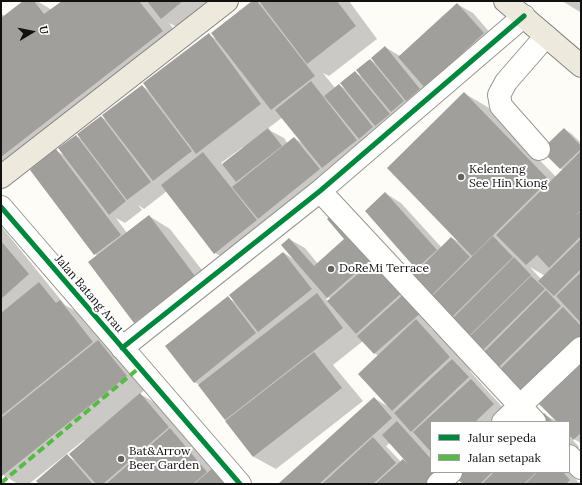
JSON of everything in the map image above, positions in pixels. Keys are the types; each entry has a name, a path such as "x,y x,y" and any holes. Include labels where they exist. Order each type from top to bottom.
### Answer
{"main road":[{"path":"1,177 227,1"},
{"path":"505,1 581,66"}],"street":[{"path":"122,348 320,191 524,16"},
{"path":"539,150 502,106 499,95 506,82 546,36"},
{"path":"320,191 534,421"},
{"name":"Jalan Batang Arau","path":"1,207 240,484"},
{"path":"504,421 581,348"},
{"path":"570,457 581,468"},
{"path":"438,484 450,473"}],"building":[{"path":"23,1 34,1 44,14 62,1 139,1 163,31 1,157 1,18"},
{"path":"147,1 183,1 161,19"},
{"path":"252,1 257,1 315,76 271,110 211,33"},
{"path":"259,1 337,1 356,26 307,64"},
{"path":"457,3 484,33 425,88 398,57"},
{"path":"209,33 261,104 196,154 143,83"},
{"path":"385,46 420,89 406,101 371,58"},
{"path":"370,59 404,101 391,112 356,70"},
{"path":"355,71 390,114 375,126 340,83"},
{"path":"311,81 357,140 322,168 275,110"},
{"path":"339,84 373,127 359,139 324,96"},
{"path":"142,85 192,151 153,181 102,115"},
{"path":"464,92 549,180 472,256 387,168"},
{"path":"101,116 151,182 127,200 77,134"},
{"path":"268,128 282,146 236,182 222,164"},
{"path":"564,128 581,146 581,149 560,169 541,150"},
{"path":"76,135 126,201 109,215 58,148"},
{"path":"294,137 320,169 258,219 232,187"},
{"path":"56,149 121,235 94,255 30,170"},
{"path":"581,151 581,210 574,217 581,211 581,236 549,268 537,255 526,265 496,235"},
{"path":"203,152 257,220 214,254 161,185"},
{"path":"385,192 437,250 416,269 365,211"},
{"path":"336,211 375,256 327,298 281,245 289,238 314,266 344,239 327,219"},
{"path":"149,215 195,276 134,323 88,262"},
{"path":"493,236 513,257 450,319 430,298"},
{"path":"451,237 470,257 429,298 410,278"},
{"path":"581,239 581,269 554,296 538,281"},
{"path":"1,241 29,274 1,299"},
{"path":"283,252 312,289 258,332 229,295"},
{"path":"514,257 531,275 468,337 451,320"},
{"path":"376,258 405,290 356,334 327,301"},
{"path":"581,272 581,323 556,296"},
{"path":"531,276 545,289 482,351 468,338"},
{"path":"39,282 56,303 60,300 93,342 1,416 1,313"},
{"path":"546,290 561,306 498,368 483,353"},
{"path":"406,292 423,311 374,354 357,336"},
{"path":"317,293 343,328 225,420 198,385"},
{"path":"228,296 256,333 194,383 165,346"},
{"path":"563,307 581,326 581,336 523,393 499,370"},
{"path":"416,319 450,357 392,411 358,374"},
{"path":"98,340 127,376 2,476 1,418"},
{"path":"314,352 342,388 253,457 225,421"},
{"path":"452,359 469,377 411,432 394,413"},
{"path":"581,363 581,433 573,440 570,436 570,421 556,421 539,404"},
{"path":"471,379 494,404 476,421 430,421 430,451 413,432"},
{"path":"140,393 169,427 103,484 96,484 69,454"},
{"path":"374,397 392,418 319,484 278,484"},
{"path":"544,413 552,421 536,421"},
{"path":"397,421 430,458 430,473 443,473 430,484 375,484 403,459 409,465 382,435"},
{"path":"170,428 207,472 193,484 106,484"},
{"path":"373,437 396,463 373,484 322,484"},
{"path":"67,454 93,484 39,484 36,481"},
{"path":"214,467 228,484 194,484"},
{"path":"463,473 491,473 480,484 463,484 457,479"},
{"path":"493,473 535,473 524,484 482,484"},
{"path":"536,473 564,473 570,480 566,484 525,484"}],"marked path":[{"path":"1,483 139,368"}],"cycle path":[{"path":"122,348 320,191 524,16"},
{"path":"1,207 240,484"}],"place":[{"name":"Kelenteng See Hin Kiong","path":"461,177"},
{"name":"DoReMi Terrace","path":"331,269"},
{"name":"Bat&Arrow Beer Garden","path":"121,459"}]}
